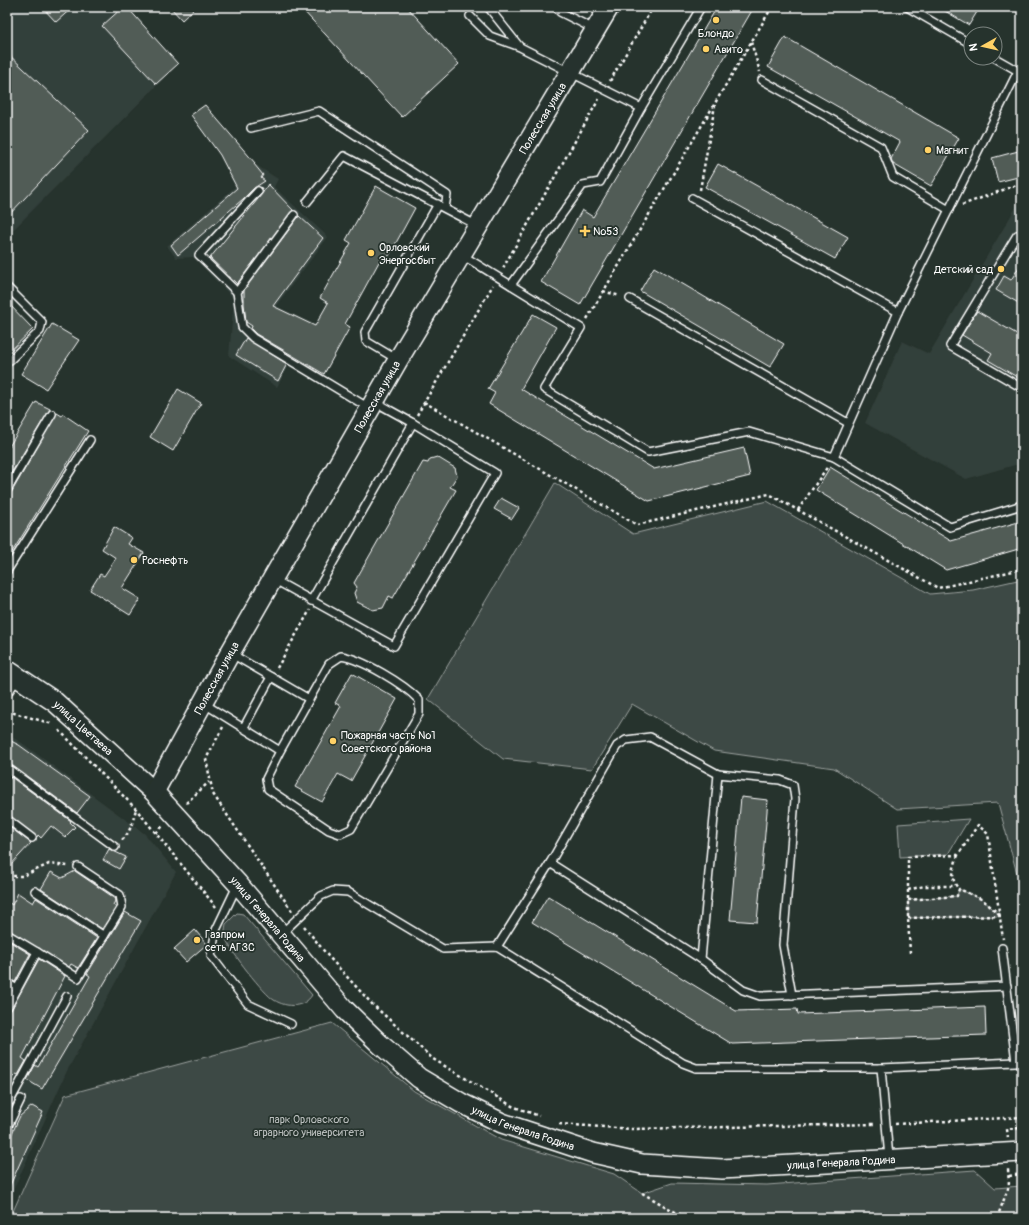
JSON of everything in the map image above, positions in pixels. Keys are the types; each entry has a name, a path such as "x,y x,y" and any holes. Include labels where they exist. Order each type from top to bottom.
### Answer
{"main road":[{"name":"Полесская улица","path":"154,792 230,654 398,360 572,72 609,7"},
{"name":"улица Цветаева","path":"13,674 55,702 154,792"},
{"name":"улица Генерала Родина","path":"154,792 238,884 345,1010 380,1044 414,1073 461,1103 502,1123 593,1153 642,1164 722,1169 1022,1152"}],"lane":[{"path":"488,7 520,47"},
{"path":"556,7 560,12 596,30"},
{"path":"511,285 583,185 600,182 641,108 701,7"},
{"path":"907,7 963,39"},
{"path":"470,16 490,36 520,47 641,108"},
{"path":"834,457 898,312 1020,71 1003,62"},
{"path":"762,80 881,147 893,177 949,210"},
{"path":"251,128 319,111 447,195 442,206 365,332 366,341 398,360"},
{"path":"307,202 344,156 479,226"},
{"path":"258,191 199,255 237,292 242,327 253,338 373,405 413,423 495,473 394,646 312,602 273,579"},
{"path":"695,199 898,312"},
{"path":"237,292 294,215"},
{"path":"1022,238 1017,234 950,346 1022,388"},
{"path":"462,255 581,328 544,389 648,452 749,432 834,457 950,527 1022,506"},
{"path":"7,288 42,322 40,331 7,363"},
{"path":"630,299 848,423"},
{"path":"7,490 52,414"},
{"path":"312,602 413,423"},
{"path":"7,572 90,440"},
{"path":"230,654 309,699"},
{"path":"341,656 353,658 410,691 419,700 419,714 351,829 340,834 329,830 268,788 266,779 280,751 329,664 341,656"},
{"path":"7,694 13,674"},
{"path":"244,727 271,677"},
{"path":"203,703 244,727 280,751"},
{"path":"497,947 550,863 617,746 626,740 650,737 718,774 780,780 793,785 795,799 783,945 792,995"},
{"path":"7,775 10,770 115,847"},
{"path":"701,959 718,774"},
{"path":"7,819 32,838"},
{"path":"550,863 701,959 743,990 760,996 1007,986"},
{"path":"7,934 78,978 122,907 120,894 78,867"},
{"path":"238,884 216,930 211,956 248,1004 291,1024"},
{"path":"35,891 104,936"},
{"path":"280,935 321,896 334,891 348,892 443,949 497,947 683,1063 696,1068 881,1068 1016,1062 1002,948"},
{"path":"7,1008 37,952"},
{"path":"7,983 17,989"},
{"path":"8,1102 66,996"},
{"path":"881,1068 889,1160"},
{"path":"7,1128 21,1099 8,1102"}],"path":[{"path":"413,423 653,7"},
{"path":"581,328 772,7"},
{"path":"751,42 762,80"},
{"path":"695,199 716,102"},
{"path":"949,210 1022,184"},
{"path":"603,291 630,299"},
{"path":"424,402 637,525 769,494 938,588 1022,569"},
{"path":"798,510 834,457"},
{"path":"271,677 312,602"},
{"path":"7,711 53,724 136,809 223,916"},
{"path":"228,718 206,759 213,794 297,918 328,956 372,1004 433,1059 512,1106 544,1118"},
{"path":"115,847 127,836 136,809"},
{"path":"955,886 952,875 958,856 978,825 988,834 1003,934 1002,948"},
{"path":"910,953 908,918 908,857 958,856"},
{"path":"7,876 23,876 49,864 78,867"},
{"path":"908,890 924,886 955,886 983,900 1000,916"},
{"path":"908,900 957,896 959,889"},
{"path":"908,918 1000,916"},
{"path":"1016,1062 1022,1094"},
{"path":"557,1123 632,1129 885,1124 1022,1117"},
{"path":"1009,1176 1022,1174"},
{"path":"642,1193 686,1218"}],"shaded area":[{"path":"7,7 127,7 178,64 7,236"},
{"path":"256,165 278,179 274,187 328,237 276,306 312,323 277,387 229,356 234,299 193,257 176,258 167,246 237,185"},
{"name":"Детский сад","path":"1022,197 1022,463 966,479 865,423 902,341 929,354"},
{"path":"7,734 22,743 145,834 176,872 67,1071 7,1204"}],"green space":[{"path":"555,483 633,534 767,501 930,594 973,590 1022,579 1022,900 1020,885 998,803 897,809 834,768 714,751 632,704 592,769 503,759 428,699"},
{"path":"969,819 948,854 900,857 898,824"},
{"path":"959,889 983,900 1001,916 908,918 908,900 957,896"},
{"path":"237,913 243,914 312,995 309,999 295,1005 279,1003 269,996 255,981 240,962 225,937 226,924"},
{"name":"парк Орловского аграрного университета","path":"332,1023 414,1091 501,1140 614,1174 642,1193 672,1183 767,1185 975,1170 995,1188 1022,1186 1022,1218 10,1218 65,1095"}],"building":[{"path":"42,7 73,7 56,22"},
{"path":"123,7 127,7 178,64 156,84 102,26"},
{"path":"170,7 196,7 182,20"},
{"path":"300,7 407,7 459,64 402,117"},
{"path":"717,7 754,7 580,305 541,282 582,210 593,217"},
{"path":"938,7 980,7 969,25"},
{"path":"785,37 959,138 931,186 893,164 891,159 900,142 768,67"},
{"path":"7,53 89,130 7,217"},
{"path":"205,105 255,163 254,164 263,175 261,178 265,181 254,188 178,255 171,245 237,188 220,155 191,115"},
{"path":"1022,150 1022,176 998,182 992,158"},
{"path":"718,164 848,237 835,259 705,187"},
{"path":"268,184 293,210 237,284 210,258 262,194"},
{"path":"376,186 415,208 385,263 380,260 345,324 350,327 324,374 256,334 251,329 252,326 246,322 244,290 299,216 323,238 273,306 315,326 328,303 320,298 351,243 346,240"},
{"path":"1022,262 1022,305 996,290 1004,276 1011,280"},
{"path":"654,267 784,344 770,367 640,291"},
{"path":"7,302 33,329 7,354"},
{"path":"977,311 1022,337 1022,380 988,360 992,353 962,335"},
{"path":"533,314 556,327 521,389 654,469 744,448 750,476 649,501 489,404 495,393 488,389"},
{"path":"52,324 79,340 46,389 21,374"},
{"path":"246,338 287,364 278,381 236,355"},
{"path":"178,389 201,403 173,451 150,437"},
{"path":"36,402 50,409 7,480 7,450"},
{"path":"57,413 62,416 63,414 88,431 7,560 7,495 11,493"},
{"path":"437,457 455,468 457,476 450,487 456,490 393,598 389,596 383,608 373,610 357,602 354,593 357,587 354,583 423,462 428,463 430,459"},
{"path":"830,467 951,541 1022,521 1022,548 946,570 816,490"},
{"path":"501,498 519,508 512,519 494,509"},
{"path":"114,527 132,538 128,544 144,553 122,588 140,599 130,615 90,590 100,574 104,576 116,558 102,549"},
{"path":"352,673 397,699 351,781 338,774 322,802 295,787 341,706 335,703"},
{"path":"7,739 19,745 90,796 77,813 13,766 7,766"},
{"path":"11,777 71,821 70,822 75,827 65,837 51,826 41,838 38,835 37,837 7,814 7,780"},
{"path":"741,797 768,800 757,922 730,920"},
{"path":"7,825 31,843 7,869"},
{"path":"109,849 126,857 119,869 103,860"},
{"path":"75,871 116,899 113,905 116,907 102,929 41,889 51,872 62,878"},
{"path":"18,893 33,903 36,898 97,938 78,968 71,964 69,967 7,929 7,901 12,905"},
{"path":"548,896 736,1011 797,1009 798,1014 985,1007 986,1035 732,1044 532,922"},
{"path":"125,912 141,921 42,1089 27,1080 35,1065 38,1067 90,976 87,974"},
{"path":"195,930 207,944 186,962 174,949"},
{"path":"7,940 30,954 15,982 7,978"},
{"path":"39,959 65,976 22,1058 26,1061 18,1075 16,1074 7,1083 7,1013 11,1010"},
{"path":"32,1106 43,1112 7,1192 7,1144 20,1116"}],"place":[{"name":"Блондо","path":"716,20"},
{"name":"Авито","path":"706,49"},
{"name":"Магнит","path":"928,150"},
{"name":"№53","path":"585,231"},
{"name":"Орловский Энергосбыт","path":"371,253"},
{"name":"Детский сад","path":"1001,269"},
{"name":"Роснефть","path":"134,560"},
{"name":"Пожарная часть №1 Советского района","path":"333,741"},
{"name":"Газпром сеть АГЗС","path":"197,940"}]}
